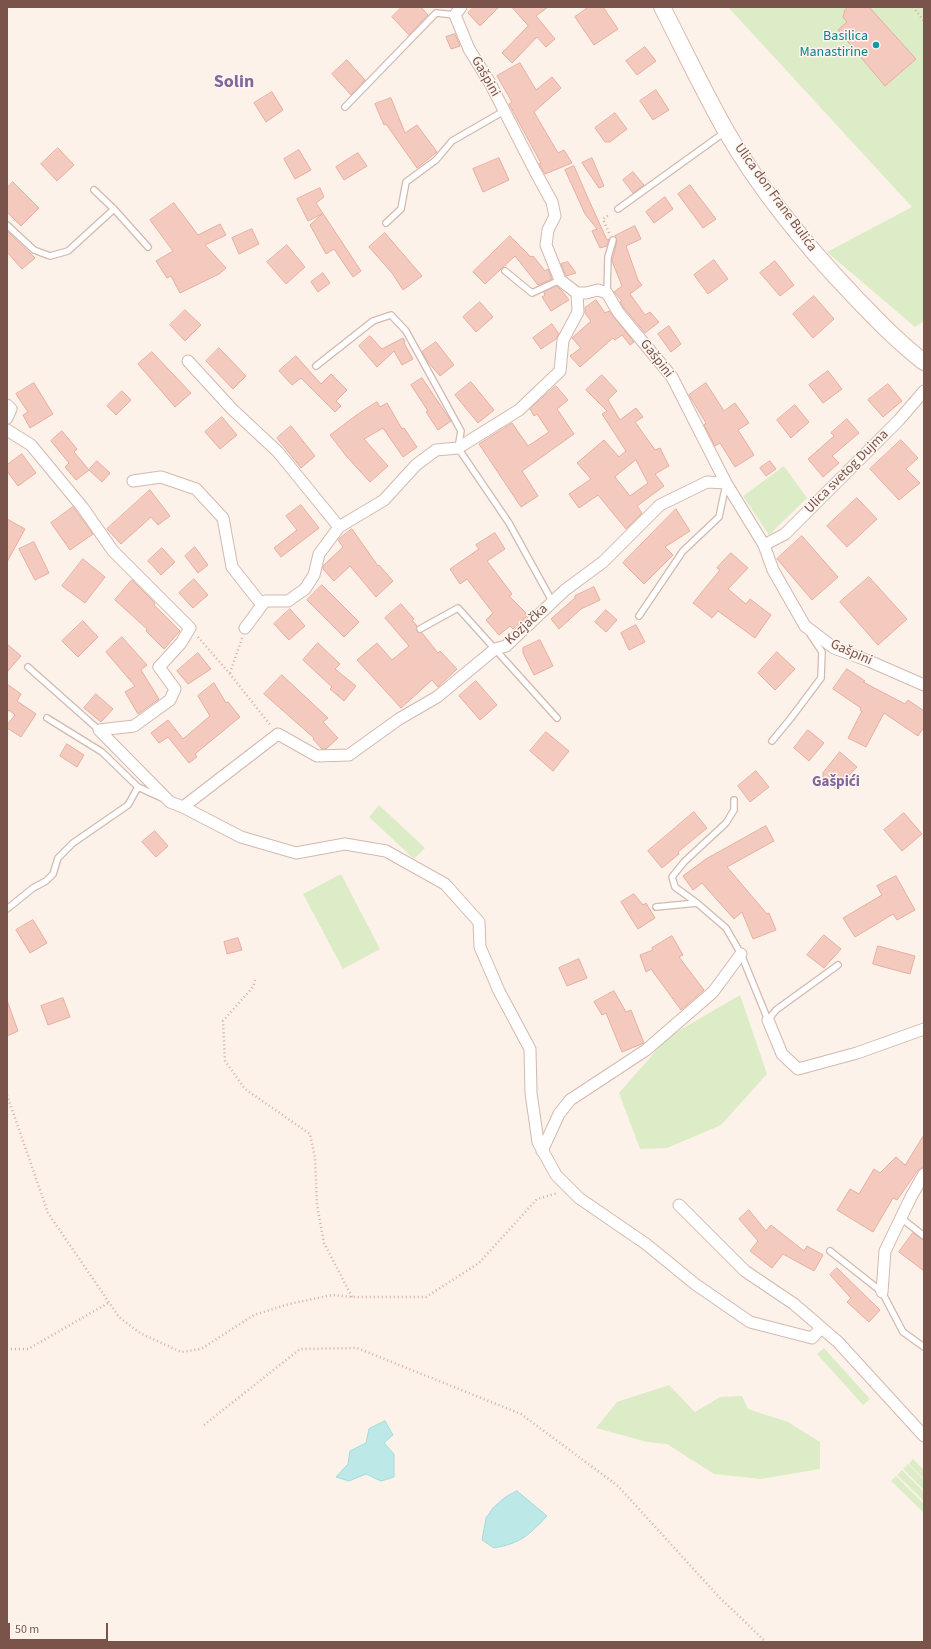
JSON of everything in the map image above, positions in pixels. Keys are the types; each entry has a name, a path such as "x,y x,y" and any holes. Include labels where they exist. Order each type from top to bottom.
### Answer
{"street":[{"name":"Ulica don Frane Bulića","path":"662,7 726,131 758,180 804,241 831,272 882,325 924,362"},
{"name":"Gašpini","path":"458,11 469,49 490,83 552,202 555,216 548,230 546,245 560,280 577,294"},
{"path":"245,628 265,601 288,602 305,589 314,575 319,554 339,527 384,500 416,465 436,450 458,448 518,410 560,371 562,340 578,312 577,294 586,294 598,290 607,294"},
{"name":"Gašpini","path":"607,294 618,312 672,377 726,483 764,546 773,570 804,626 834,648 869,661 924,685"},
{"path":"188,361 232,409 278,452 339,527"},
{"name":"Ulica svetog Dujma","path":"764,546 785,534 888,431 924,391"},
{"path":"7,405 11,409 7,418"},
{"path":"7,430 30,445 83,508 113,551 190,628 181,643 159,667 176,689 170,700 134,726 99,730"},
{"path":"133,480 162,477 196,489 222,518 232,567 262,605"},
{"name":"Kozjačka","path":"278,734 317,756 349,755 399,719 437,697 495,649 506,646 552,601 604,562 660,504 707,482 726,483"},
{"path":"99,730 170,802 183,807 241,837 296,853 345,844 386,851 445,884 480,922 480,947 499,991 530,1049 531,1093 538,1142 542,1152 556,1174 579,1198 646,1244 695,1284 750,1322 812,1338 821,1328"},
{"path":"183,807 278,734"},
{"path":"542,1152 559,1114 570,1100 646,1050 713,992 741,954"},
{"path":"768,1020 782,1054 798,1069 857,1054 924,1029"},
{"path":"882,1292 885,1251 911,1197 924,1174"},
{"path":"911,1197 924,1192"},
{"path":"679,1205 745,1271 794,1304 838,1342 924,1436"}],"lane":[{"path":"345,107 436,13 458,11"},
{"path":"386,223 402,209 406,182 436,160 452,141 504,111"},
{"path":"618,209 726,131"},
{"path":"94,190 114,209 148,247"},
{"path":"7,225 34,250 50,256 68,251 114,209"},
{"path":"607,294 608,257 613,240"},
{"path":"505,271 532,293 560,280"},
{"path":"316,366 373,321 391,315 406,331 462,431 458,448 509,523 552,601"},
{"path":"639,616 683,551 719,517 726,483"},
{"path":"420,629 458,608 557,718"},
{"path":"772,741 792,718 821,678 822,652 804,626"},
{"path":"28,667 99,730"},
{"path":"47,718 102,752 138,787 170,802"},
{"path":"7,909 33,888 46,881 53,874 58,858 73,843 128,805 138,787"},
{"path":"734,800 734,810 726,823 684,862 672,877 675,887 697,903 726,928 741,954 768,1020 776,1010 838,965"},
{"path":"656,907 697,903"},
{"path":"901,1218 924,1236"},
{"path":"830,1251 882,1292 903,1332 924,1347"}],"path":[{"path":"913,7 924,21"},
{"path":"603,219 613,240"},
{"path":"190,628 230,674 278,734"},
{"path":"230,674 245,628"},
{"path":"255,980 253,987 223,1021 225,1061 245,1090 310,1134 315,1158 317,1206 324,1243 353,1297"},
{"path":"7,1095 48,1213 119,1317 140,1333 181,1352 201,1349 254,1315 290,1304 332,1296 426,1297 479,1263 537,1199 571,1189"},
{"path":"7,1349 28,1349 110,1302"},
{"path":"204,1425 300,1350 357,1348 521,1414 618,1486 719,1597 766,1642"}],"green space":[{"path":"728,7 924,7 924,321 915,327 827,252 912,207"},
{"path":"784,466 807,498 769,535 743,496"},
{"path":"379,805 425,848 414,859 369,817"},
{"path":"341,874 380,949 343,969 303,894"},
{"path":"740,995 767,1074 721,1125 667,1148 640,1149 619,1093 668,1037"},
{"path":"824,1348 870,1399 863,1405 817,1354"},
{"path":"669,1385 695,1412 720,1397 742,1396 748,1409 788,1422 820,1442 820,1469 761,1479 714,1474 667,1444 647,1442 596,1428 617,1402"},
{"path":"913,1459 924,1470 924,1479 909,1464"},
{"path":"908,1464 924,1480 924,1490 903,1469"},
{"path":"902,1470 924,1492 924,1501 897,1475"},
{"path":"896,1476 924,1504 924,1513 891,1481"}],"water":[{"path":"385,1421 393,1435 384,1443 394,1454 394,1477 381,1481 366,1474 349,1481 336,1477 348,1464 350,1451 366,1443 369,1429"},
{"path":"517,1491 547,1516 524,1538 511,1544 494,1548 482,1540 486,1518 493,1508 504,1498"}],"building":[{"path":"402,7 421,7 428,15 409,35 392,17"},
{"path":"474,7 499,7 480,26 468,13"},
{"path":"512,7 548,7 536,16 555,39 546,47 537,37 512,63 502,53 528,26"},
{"path":"589,7 603,7 618,29 594,45 575,17"},
{"name":"Basilica Manastirine","path":"848,7 869,7 916,59 885,86 838,30 847,22 843,17 845,10"},
{"path":"455,34 460,46 451,49 446,37"},
{"path":"645,47 656,61 637,75 626,61"},
{"path":"347,60 365,80 351,95 332,74"},
{"path":"520,63 536,90 552,77 561,88 534,112 558,153 564,150 572,163 545,174 539,164 541,163 509,104 512,102 497,76"},
{"path":"656,90 669,110 653,120 640,101"},
{"path":"272,92 283,110 266,122 254,103"},
{"path":"391,98 405,133 417,125 437,152 417,168 386,124 384,125 375,104"},
{"path":"615,113 627,129 610,142 605,142 595,128"},
{"path":"58,148 74,165 57,181 41,164"},
{"path":"299,150 311,170 295,179 284,159"},
{"path":"358,153 367,166 344,180 336,167"},
{"path":"499,158 509,180 483,192 473,169"},
{"path":"592,158 604,186 599,188 582,163"},
{"path":"574,166 607,240 609,239 607,246 600,248 592,231 597,229 585,214 565,170"},
{"path":"633,172 644,185 633,193 623,180"},
{"path":"13,182 39,208 21,226 7,212 7,188"},
{"path":"690,185 716,219 703,228 678,194"},
{"path":"320,188 324,197 316,203 361,271 353,277 334,249 326,254 310,225 322,214 308,221 297,199"},
{"path":"665,197 673,209 654,223 646,212"},
{"path":"174,203 198,235 220,224 226,235 205,245 226,268 219,274 180,293 171,276 167,278 156,261 173,251 150,220"},
{"path":"635,226 641,239 626,246 638,280 642,285 630,294 645,315 650,312 659,322 645,333 624,308 620,302 622,301 614,292 622,286 612,261 617,241 615,236"},
{"path":"252,229 259,244 239,254 232,238"},
{"path":"7,231 35,258 22,269 7,252"},
{"path":"385,233 422,276 403,290 392,273 369,247"},
{"path":"510,236 531,257 533,256 545,271 548,269 552,279 538,285 515,256 485,284 473,272"},
{"path":"287,245 305,267 286,284 267,262"},
{"path":"714,260 728,279 708,294 694,275"},
{"path":"775,261 794,285 780,296 760,273"},
{"path":"568,262 576,273 566,276 561,264"},
{"path":"323,273 330,283 318,292 311,282"},
{"path":"557,286 569,300 551,311 542,297 545,295 544,292"},
{"path":"814,296 834,319 813,338 793,314"},
{"path":"596,300 605,313 609,311 634,342 630,345 622,335 615,340 613,338 580,367 570,356 581,348 572,338 591,321 585,313 585,308"},
{"path":"480,302 493,317 476,332 463,317"},
{"path":"185,310 201,325 185,341 170,325"},
{"path":"552,324 559,334 556,339 541,349 533,338"},
{"path":"669,326 681,344 671,352 658,334"},
{"path":"370,336 382,349 403,338 405,341 404,343 413,359 402,365 394,351 377,367 359,346"},
{"path":"436,342 454,365 440,376 422,352"},
{"path":"219,348 246,376 233,389 206,361"},
{"path":"152,352 191,393 175,407 138,364"},
{"path":"296,356 321,384 331,374 347,390 336,401 341,406 335,412 301,378 292,385 279,371"},
{"path":"828,371 842,389 823,403 809,385"},
{"path":"602,375 617,391 608,400 620,420 636,408 643,417 635,422 655,450 660,448 669,466 655,474 664,486 637,506 642,513 626,529 598,495 579,508 569,494 591,479 577,463 604,440 619,457 626,451 602,414 607,411 586,390","holes":["636,460 648,483 630,496 615,477"]},
{"path":"422,378 451,421 438,430 426,412 428,411 411,385"},
{"path":"471,382 494,410 478,423 455,395"},
{"path":"34,383 53,414 30,428 23,415 28,412 16,394"},
{"path":"706,383 724,411 735,403 749,423 738,430 754,455 735,467 720,443 715,446 704,425 706,423 689,395"},
{"path":"888,384 902,401 883,417 868,400"},
{"path":"556,386 568,400 557,409 574,434 522,471 538,496 521,507 479,444 512,423 528,446 549,432 537,414 534,416 530,409"},
{"path":"122,391 131,400 116,415 107,406"},
{"path":"377,402 380,407 387,403 402,429 404,428 417,447 403,457 383,428 364,439 388,466 370,482 347,457 330,435"},
{"path":"795,405 809,422 791,438 777,420"},
{"path":"222,417 237,435 220,449 205,432"},
{"path":"847,419 859,433 832,456 839,463 823,477 808,459 834,436 831,433"},
{"path":"291,426 315,456 301,468 277,438"},
{"path":"62,431 77,449 74,452 89,470 76,480 65,467 69,463 51,441"},
{"path":"901,440 918,458 906,469 920,483 899,500 870,469"},
{"path":"22,454 36,473 18,486 7,471 7,465"},
{"path":"97,461 110,473 102,482 89,470"},
{"path":"770,461 776,469 766,476 760,468"},
{"path":"150,490 170,516 158,525 151,517 121,544 107,529"},
{"path":"857,498 877,519 847,547 827,526"},
{"path":"301,505 319,528 281,557 274,548 297,530 286,516"},
{"path":"73,507 93,534 70,550 51,523"},
{"path":"676,509 690,531 665,547 673,555 644,584 623,563"},
{"path":"7,519 25,529 7,562"},
{"path":"352,529 378,566 379,565 393,581 376,597 350,566 334,581 323,569 323,566 343,547 338,540"},
{"path":"495,533 505,549 487,561 512,594 509,596 527,616 513,629 510,626 499,635 486,620 493,613 467,579 460,584 450,569 479,549 476,545"},
{"path":"802,536 838,577 812,600 777,559"},
{"path":"34,542 49,573 35,580 19,549"},
{"path":"195,547 208,565 198,573 185,556"},
{"path":"162,548 175,562 161,575 148,561"},
{"path":"731,553 748,568 728,589 746,604 750,599 771,615 755,638 718,611 712,618 693,603 720,570 717,568"},
{"path":"83,559 105,577 85,603 62,586"},
{"path":"869,577 907,619 878,645 840,602"},
{"path":"194,579 208,595 193,608 179,593"},
{"path":"132,580 180,631 164,649 146,631 147,629 115,600"},
{"path":"322,585 359,622 344,637 307,600"},
{"path":"594,587 600,600 581,609 559,629 551,619 575,598 575,596"},
{"path":"401,604 414,619 412,620 417,626 417,631 422,633 438,653 440,651 457,669 438,687 432,680 401,708 357,660 377,643 392,660 409,646 385,618"},
{"path":"290,609 305,626 289,640 274,624"},
{"path":"606,610 617,620 606,632 595,622"},
{"path":"83,621 98,637 78,657 62,641"},
{"path":"636,625 645,642 629,650 621,633"},
{"path":"122,637 147,665 141,670 159,699 138,714 125,692 135,686 106,652"},
{"path":"540,640 553,666 534,675 523,653 523,648"},
{"path":"318,643 340,664 335,669 356,686 344,701 330,689 332,687 303,660"},
{"path":"7,644 21,656 7,672"},
{"path":"777,652 795,669 775,690 758,673"},
{"path":"198,653 211,669 188,684 177,671"},
{"path":"847,669 865,681 863,682 905,704 908,700 924,711 924,727 918,736 884,713 866,747 848,738 862,711 860,710 861,708 833,689"},
{"path":"282,675 328,718 323,722 338,738 326,749 322,749 313,739 314,738 264,694"},
{"path":"476,681 497,705 480,720 459,696"},
{"path":"214,683 226,703 228,702 240,717 195,754 197,757 189,763 168,737 159,743 151,733 168,720 183,739 210,716 198,696"},
{"path":"7,684 21,694 17,701 36,714 21,737 7,728 7,725 15,715 9,710 7,713"},
{"path":"96,694 113,709 101,722 84,708"},
{"path":"808,730 824,743 809,761 794,748"},
{"path":"546,732 569,751 553,771 530,751"},
{"path":"67,744 84,755 77,767 60,756"},
{"path":"840,752 857,767 836,789 823,777 823,773"},
{"path":"756,771 769,787 750,802 738,786"},
{"path":"694,812 707,828 678,852 679,854 662,868 648,851"},
{"path":"904,813 922,834 902,851 884,830"},
{"path":"766,826 774,841 727,867 767,914 769,913 776,930 753,939 742,912 734,919 702,883 693,890 683,876 706,859"},
{"path":"155,831 168,846 156,857 142,842"},
{"path":"896,876 915,910 897,920 893,914 855,937 843,918 882,895 877,886"},
{"path":"634,894 643,905 646,903 655,918 638,929 621,902"},
{"path":"33,920 47,943 30,953 16,930"},
{"path":"824,935 841,949 824,968 807,955"},
{"path":"672,936 683,955 679,957 704,990 681,1010 651,969 646,972 640,955 653,950 652,948"},
{"path":"238,938 242,950 227,954 224,942"},
{"path":"878,946 915,956 910,974 873,964"},
{"path":"579,959 587,978 567,986 559,968"},
{"path":"614,991 626,1012 631,1010 644,1043 622,1052 606,1013 602,1015 594,1002"},
{"path":"63,998 70,1017 48,1025 41,1006"},
{"path":"8,1003 18,1031 7,1036 7,1004"},
{"path":"924,1135 924,1167 918,1170 897,1200 893,1198 873,1232 837,1210 850,1189 859,1194 874,1169 880,1173 896,1157 905,1165"},
{"path":"749,1210 766,1231 771,1225 804,1251 807,1246 823,1255 814,1271 783,1254 772,1268 750,1251 758,1241 739,1219"},
{"path":"913,1233 924,1240 924,1271 899,1252"},
{"path":"837,1268 880,1310 869,1322 847,1302 851,1298 830,1275"}],"place":[{"name":"Basilica Manastirine","path":"876,45"}],"district":[{"name":"Solin","path":"234,83"},
{"name":"Gašpići","path":"836,783"}]}
